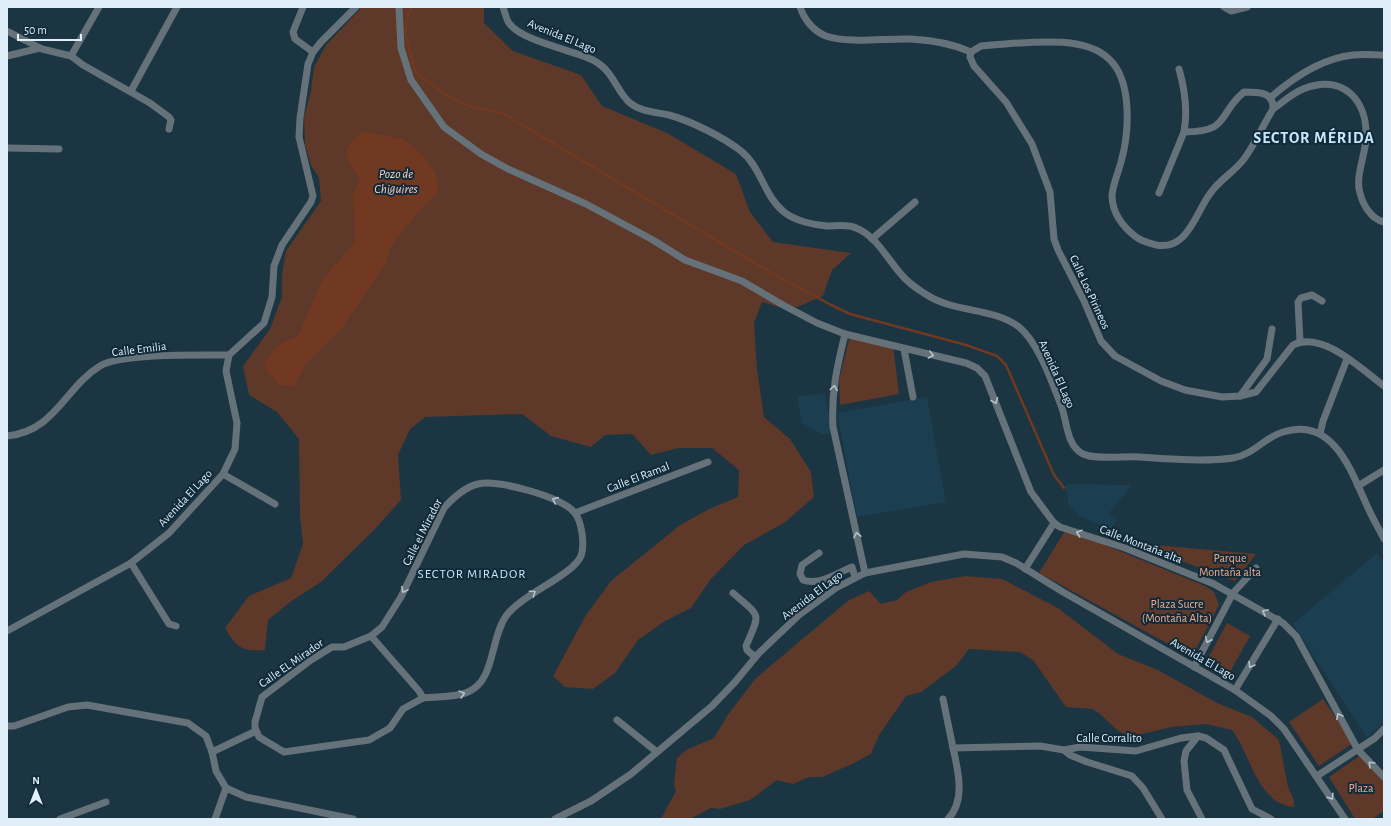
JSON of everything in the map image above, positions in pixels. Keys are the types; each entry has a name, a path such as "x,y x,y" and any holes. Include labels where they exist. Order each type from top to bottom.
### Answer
{"street":[{"path":"71,56 99,7"},
{"path":"131,91 176,7"},
{"path":"303,7 293,32 295,39 313,52"},
{"path":"229,355 264,323 272,297 274,266 282,245 311,202 313,196 299,137 308,64 313,52 356,7"},
{"path":"399,7 401,48 410,80 444,126 481,154 508,169 586,204 653,240 685,260 742,281 783,306 817,323 845,334 904,349 966,362 977,368 985,376 1031,492 1054,523 1025,569"},
{"name":"Avenida El Lago","path":"503,7 509,25 528,36 596,61 606,69 630,103 644,110 680,119 712,133 738,149 750,158 774,201 787,214 810,223 826,226 855,227 872,239 902,276 929,297 945,304 994,315 1017,326 1027,335 1036,350 1062,410 1071,441 1075,449 1081,453 1090,457 1130,456 1179,459 1235,458 1256,449 1273,436 1282,432 1300,430 1320,434 1339,450 1349,465 1384,539"},
{"path":"800,7 808,24 825,36 856,40 911,39 958,46 971,52 981,46 1063,43 1081,44 1096,49 1110,59 1120,75 1126,98 1128,132 1112,196 1117,217 1128,231 1139,239 1164,246 1174,243 1180,239 1191,227 1212,191 1244,159 1273,109 1287,97 1313,86 1336,86 1354,96 1360,104 1366,125 1359,193 1368,212 1379,221 1384,222"},
{"path":"1224,7 1231,10 1247,7"},
{"path":"7,31 40,48 71,56 82,65 150,102 169,117 171,120 169,129"},
{"path":"7,56 40,48"},
{"name":"Calle Los Pirineos","path":"971,52 970,57 974,66 1006,102 1032,144 1050,192 1054,239 1058,250 1101,341 1115,356 1161,382 1185,390 1222,397 1240,396 1256,392 1292,345 1300,341"},
{"path":"1271,97 1288,82 1325,62 1353,55 1384,55"},
{"path":"1159,193 1184,132 1186,114 1185,91 1179,69"},
{"path":"1184,132 1194,132 1214,128 1222,122 1233,103 1244,92 1255,92 1271,97"},
{"path":"1271,97 1273,101 1273,109"},
{"path":"7,148 59,149"},
{"path":"872,239 915,202"},
{"path":"1322,301 1312,295 1301,298 1298,302 1300,341 1310,341 1326,345 1339,351 1347,359 1384,386"},
{"path":"1240,396 1267,359 1272,329"},
{"path":"845,334 835,378 832,403 834,427 865,573"},
{"path":"904,349 913,397"},
{"name":"Calle Emilia","path":"7,436 18,435 44,422 64,403 80,383 100,366 123,359 190,354 229,355"},
{"name":"Avenida El Lago","path":"7,631 131,563 169,533 223,474 235,448 237,423 226,371 229,355"},
{"path":"1320,434 1323,421 1347,359"},
{"name":"Calle El Ramal","path":"575,513 708,462"},
{"path":"1358,486 1384,470"},
{"path":"223,474 275,504"},
{"name":"Calle el Mirador","path":"371,636 382,628 401,597 444,508 451,500 467,489 476,484 482,483 503,485 550,497 560,501 575,513"},
{"path":"212,752 256,731 259,737 284,752 369,740 390,728 403,709 423,698 455,696 468,692 479,685 490,665 492,648 501,624 507,614 534,591 543,587 578,561 583,544 582,534 575,513"},
{"name":"Calle Montaña alta","path":"1054,523 1125,548 1214,584 1278,619 1296,636 1358,750 1384,777"},
{"path":"819,553 802,565 800,574 803,580 809,582 820,581 852,567 855,576"},
{"name":"Avenida El Lago","path":"555,819 591,801 631,774 712,706 755,657 799,615 836,588 855,576 865,573 964,554 1002,557 1235,690 1271,716 1284,729 1345,819"},
{"path":"131,563 169,624 176,626"},
{"path":"1194,667 1232,593 1256,568"},
{"path":"733,592 756,614 757,619 746,646 747,650 755,657"},
{"path":"1235,690 1278,619"},
{"path":"371,636 419,691 423,698"},
{"name":"Calle EL Mirador","path":"256,731 255,722 258,708 262,697 268,692 332,647 344,647 371,636"},
{"path":"943,699 960,781 956,804 953,813 948,819"},
{"path":"7,726 14,726 68,707 87,705 188,723 206,736 212,752 216,771 226,788 246,797 353,819"},
{"path":"617,720 657,752"},
{"path":"1317,776 1358,750 1384,729"},
{"path":"1202,819 1187,790 1184,761 1186,751 1198,736 1206,738 1224,750 1252,809 1271,819"},
{"name":"Calle Corralito","path":"953,748 1040,746 1064,750 1080,747 1136,751 1181,738 1198,736"},
{"path":"1064,750 1087,762 1132,776 1143,788 1162,819"},
{"path":"215,819 226,788"},
{"path":"60,819 106,802"}],"shaded area":[{"path":"825,394 832,434 821,434 802,423 797,396"},
{"path":"927,397 946,502 857,517 837,413"},
{"path":"1066,484 1132,485 1109,513 1117,520 1111,529 1079,516 1068,504"},
{"path":"1377,553 1384,562 1384,717 1381,725 1367,738 1293,624"}],"green space":[{"path":"362,7 484,7 484,23 513,51 581,75 602,106 667,133 736,174 750,212 773,242 851,253 832,270 823,296 790,310 762,302 754,323 757,369 764,417 790,439 811,472 814,497 784,523 744,545 710,580 691,608 665,621 638,640 615,673 593,689 565,687 553,676 586,615 611,581 680,525 709,509 738,497 739,470 712,448 678,448 651,455 632,434 605,435 591,447 551,436 522,414 425,417 410,429 398,455 401,500 376,528 321,582 290,602 268,620 265,650 251,650 240,647 236,644 225,628 249,596 291,578 303,544 300,516 299,439 277,412 249,395 243,366 270,329 282,297 282,275 286,251 321,201 319,178 311,165 305,145 304,117 311,91 314,67 326,45"},
{"path":"856,333 893,345 899,394 840,405 839,380 850,336"},
{"name":"Plaza Sucre (Montaña Alta)","path":"1066,529 1205,586 1214,592 1219,605 1192,657 1039,573"},
{"name":"Parque Montaña alta","path":"1143,544 1256,554 1235,581 1141,546"},
{"path":"965,576 1002,579 1058,608 1118,654 1158,670 1217,703 1252,717 1279,740 1288,787 1294,800 1294,807 1281,804 1271,797 1263,788 1256,777 1239,740 1232,730 1206,724 1172,727 1129,737 1117,730 1099,713 1092,709 1066,707 1033,660 1020,652 969,649 956,666 921,692 906,696 879,735 871,754 822,777 809,777 793,784 777,780 750,800 720,809 711,808 690,819 661,819 676,791 674,785 677,758 686,750 714,738 727,716 755,679 849,600 869,591 881,604 897,600 906,592 931,582"},
{"path":"1227,623 1250,636 1230,672 1207,660"},
{"path":"1323,699 1353,743 1319,766 1289,722"},
{"name":"Plaza","path":"1361,755 1384,781 1384,811 1372,819 1355,819 1329,777"}],"water":[{"name":"Pozo de Chiguires","path":"364,131 405,140 423,155 435,172 439,192 417,213 391,246 386,263 341,329 307,363 293,386 279,385 264,366 274,350 286,341 298,336 323,279 355,242 353,195 359,178 350,164 347,153 351,142"}],"waterway":[{"path":"412,7 408,15 406,31 415,72 445,94 459,102 473,107 502,113 763,268 831,305 850,314 966,345 997,356 1006,365 1054,475 1064,488"}],"district":[{"name":"SECTOR MÉRIDA","path":"1314,138"},
{"name":"SECTOR MIRADOR","path":"472,574"}]}
